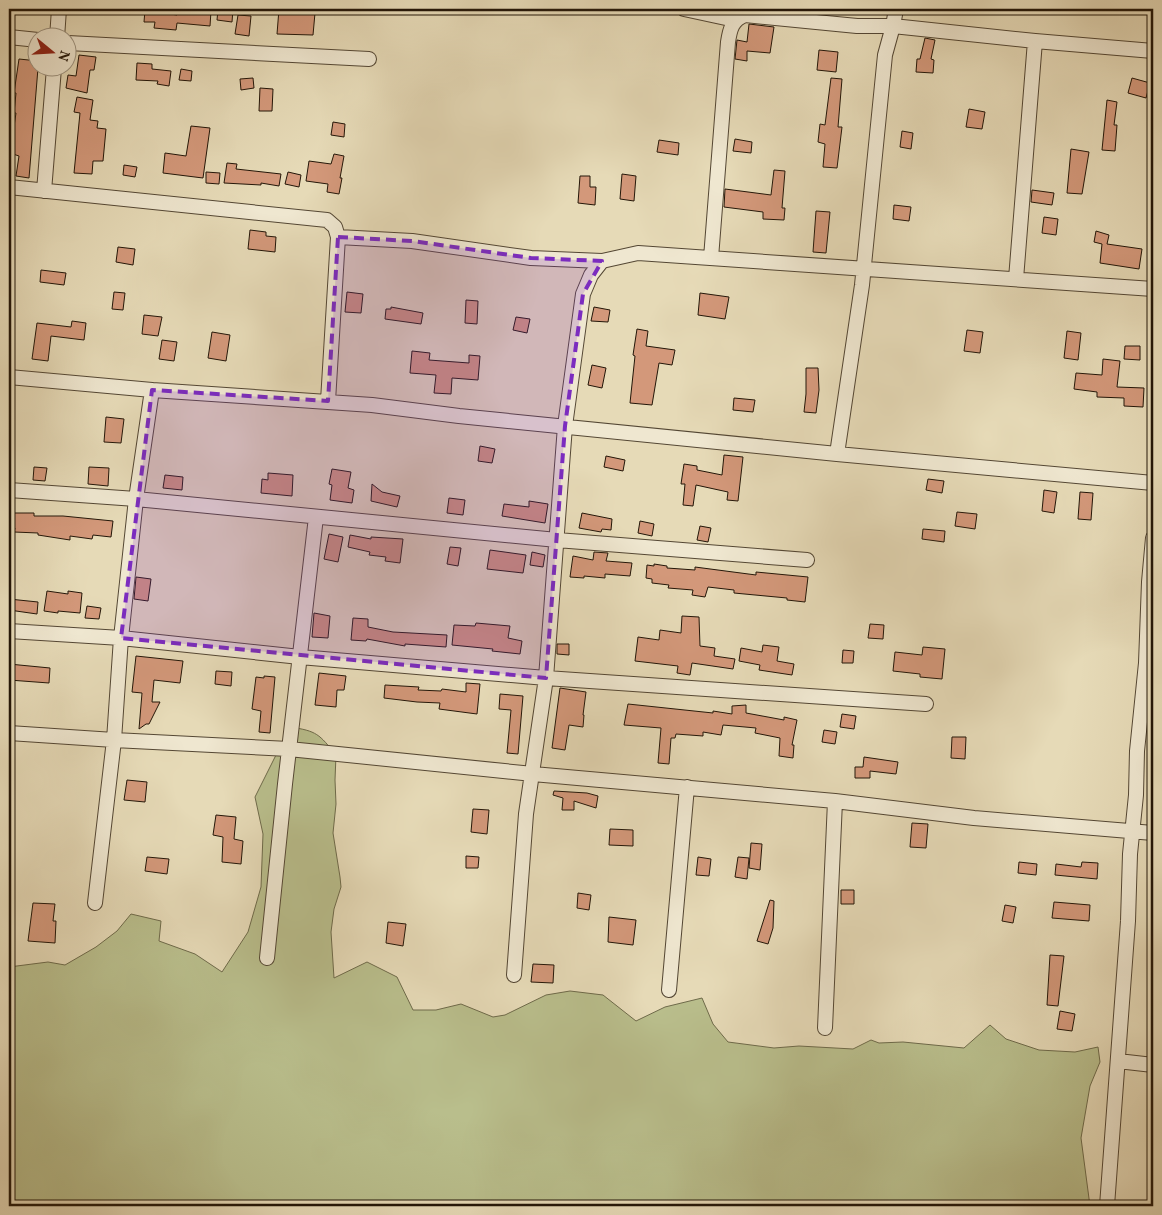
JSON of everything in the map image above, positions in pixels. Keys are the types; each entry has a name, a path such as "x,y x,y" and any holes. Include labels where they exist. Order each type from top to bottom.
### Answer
{"street":[{"path":"58,28 59,9"},
{"path":"684,9 735,20 745,15 768,13 857,26 894,26 1153,51"},
{"path":"837,454 864,269 885,55 894,26 896,9"},
{"path":"711,258 728,42 735,20"},
{"path":"9,37 28,39"},
{"path":"1016,279 1035,41"},
{"path":"78,44 368,59"},
{"path":"44,191 53,78"},
{"path":"9,187 327,220 334,227 338,237 328,401"},
{"path":"338,237 412,241 531,258 602,261 638,253 1153,289"},
{"path":"514,975 526,814 546,678 566,426 583,294 592,275 602,261"},
{"path":"9,377 152,390 328,401 837,454 1153,482"},
{"path":"95,903 114,740 120,638 136,499 152,390"},
{"path":"9,490 136,499 556,540 807,560"},
{"path":"267,958 316,517"},
{"path":"1107,1206 1137,751 1146,663 1153,538"},
{"path":"9,631 120,638 300,657 546,678 926,704"},
{"path":"9,732 114,740 290,749 533,774 835,801 974,818 1153,833"},
{"path":"669,990 688,787"},
{"path":"825,1028 835,801"},
{"path":"1118,1061 1153,1065"}],"highlighted area":[{"path":"338,237 412,241 531,258 602,261 583,294 565,426 546,678 121,638 152,390 328,401"}],"green space":[{"path":"290,727 306,730 317,735 336,755 336,804 333,833 341,887 334,909 331,932 334,978 367,962 397,977 413,1010 436,1010 461,1004 493,1017 505,1015 546,995 570,991 603,995 636,1021 665,1007 702,998 713,1024 728,1042 774,1048 799,1046 853,1049 871,1040 879,1043 903,1042 964,1048 990,1025 1006,1039 1039,1050 1075,1052 1098,1047 1100,1062 1090,1086 1081,1138 1090,1206 9,1206 9,967 48,962 65,965 96,947 117,931 131,914 161,921 159,941 195,954 222,972 248,932 261,887 263,834 255,797"}],"building":[{"path":"218,9 233,9 232,22 217,20"},
{"path":"279,9 315,13 313,35 277,34"},
{"path":"145,10 177,15 177,10 211,11 210,26 177,23 176,30 154,28 155,22 144,22"},
{"path":"238,15 251,16 249,36 235,34"},
{"path":"749,24 774,27 770,53 747,51 747,61 735,59 737,40 747,42"},
{"path":"925,38 935,40 931,59 934,60 933,73 916,72 917,59 920,59"},
{"path":"819,50 838,52 836,72 817,70"},
{"path":"79,55 96,57 94,70 90,70 87,93 66,88 68,78 78,78"},
{"path":"19,59 28,60 28,78 37,78 29,178 16,176 19,156 10,153 16,113 14,113 16,93 14,93"},
{"path":"137,63 152,64 152,69 171,71 169,86 157,84 158,81 136,80"},
{"path":"181,69 192,71 191,81 179,80"},
{"path":"253,78 254,88 241,90 240,79"},
{"path":"831,78 842,79 838,127 842,127 837,168 823,167 825,144 818,142 820,124 825,125"},
{"path":"1132,78 1150,83 1146,98 1128,93"},
{"path":"260,88 273,89 272,111 259,111"},
{"path":"77,97 93,100 90,120 98,121 97,128 106,129 103,161 93,161 92,174 74,173 80,113 74,112"},
{"path":"1107,100 1117,102 1114,125 1117,125 1115,151 1102,150"},
{"path":"969,109 985,112 982,129 966,127"},
{"path":"333,122 345,124 344,137 331,135"},
{"path":"191,126 210,128 203,178 163,173 165,153 186,156"},
{"path":"902,131 913,133 911,149 900,147"},
{"path":"735,139 752,142 751,153 733,151"},
{"path":"659,140 679,143 678,155 657,152"},
{"path":"1071,149 1089,152 1082,194 1067,193"},
{"path":"334,154 344,156 339,194 327,192 328,184 306,181 309,161 331,164"},
{"path":"227,163 237,164 236,169 281,174 279,186 261,183 261,185 224,183"},
{"path":"124,165 137,167 135,177 123,175"},
{"path":"774,170 785,171 782,208 785,208 784,220 763,219 763,212 724,207 725,189 771,195"},
{"path":"206,172 220,173 219,184 206,183"},
{"path":"288,172 301,175 299,187 285,184"},
{"path":"622,174 636,176 634,201 620,199"},
{"path":"580,176 590,176 590,187 596,187 595,205 578,203"},
{"path":"1032,190 1054,193 1052,205 1031,202"},
{"path":"894,205 911,207 909,221 893,219"},
{"path":"816,211 830,212 826,253 813,252"},
{"path":"1044,217 1058,219 1056,235 1042,233"},
{"path":"250,230 266,232 266,236 276,237 275,252 248,249"},
{"path":"1096,231 1109,235 1107,244 1142,249 1139,269 1100,263 1102,244 1094,242"},
{"path":"118,247 135,249 133,265 116,262"},
{"path":"41,270 66,273 64,285 40,282"},
{"path":"114,292 125,293 123,310 112,309"},
{"path":"347,292 363,294 361,313 345,312"},
{"path":"700,293 729,297 725,319 698,315"},
{"path":"466,300 478,301 477,324 465,323"},
{"path":"391,307 423,313 421,324 385,319 386,309 391,309"},
{"path":"594,307 610,310 608,322 591,321"},
{"path":"144,315 162,317 158,336 142,334"},
{"path":"516,317 530,319 527,333 513,330"},
{"path":"72,321 86,323 84,340 51,336 48,361 32,359 37,323 71,327"},
{"path":"637,329 648,331 646,346 675,350 672,365 659,363 652,405 630,403 635,356 633,355"},
{"path":"967,330 983,332 980,353 964,351"},
{"path":"1067,331 1081,333 1078,360 1064,358"},
{"path":"212,332 230,335 226,361 208,358"},
{"path":"162,340 177,342 174,361 159,359"},
{"path":"1125,346 1140,346 1140,360 1124,359"},
{"path":"412,351 430,353 429,360 469,363 469,355 480,356 478,380 452,378 451,394 434,393 436,375 410,373"},
{"path":"1103,359 1120,361 1117,387 1144,388 1143,407 1124,406 1124,398 1097,397 1097,392 1074,389 1076,373 1102,375"},
{"path":"592,365 606,368 602,388 588,385"},
{"path":"806,368 818,368 819,390 816,413 804,412"},
{"path":"734,398 755,400 753,412 733,410"},
{"path":"106,417 124,419 121,443 104,442"},
{"path":"480,446 495,449 492,463 478,461"},
{"path":"724,455 743,457 738,501 727,500 728,492 696,485 693,506 683,505 685,484 681,484 684,464 697,466 697,470 722,475"},
{"path":"606,456 625,460 623,471 604,467"},
{"path":"34,467 47,468 45,481 33,480"},
{"path":"89,467 109,468 108,486 88,484"},
{"path":"332,469 351,472 348,488 354,490 352,503 330,500 332,485 329,484"},
{"path":"268,473 293,475 292,496 261,493 262,479 268,480"},
{"path":"165,475 183,477 182,490 163,488"},
{"path":"928,479 944,481 942,493 926,490"},
{"path":"372,484 382,492 400,496 397,507 371,501"},
{"path":"1044,490 1057,492 1054,513 1042,511"},
{"path":"1080,492 1093,493 1091,520 1078,519"},
{"path":"449,498 465,500 463,515 447,513"},
{"path":"529,501 548,504 545,523 502,516 504,504 529,507"},
{"path":"957,512 977,514 975,529 955,526"},
{"path":"9,513 34,513 34,516 63,516 113,521 111,537 93,535 92,539 70,536 70,540 38,535 38,533 14,532 15,528 9,527"},
{"path":"582,513 612,519 611,530 602,529 601,532 579,528"},
{"path":"640,521 654,524 652,536 638,533"},
{"path":"700,526 711,528 708,542 697,540"},
{"path":"923,529 945,531 944,542 922,539"},
{"path":"329,534 343,537 338,562 324,559"},
{"path":"350,535 371,539 371,537 403,539 400,563 385,561 386,557 369,555 370,552 348,547"},
{"path":"450,547 461,548 458,566 447,564"},
{"path":"490,550 526,555 523,573 487,569"},
{"path":"532,552 545,555 543,567 530,565"},
{"path":"594,552 608,553 606,561 632,563 630,576 605,574 605,578 570,577 573,556 593,560"},
{"path":"654,564 667,566 667,568 695,570 695,567 756,575 756,572 808,577 805,602 787,600 787,598 734,593 734,590 708,587 705,597 692,595 693,590 668,588 669,585 652,583 652,579 646,578 647,565 654,566"},
{"path":"136,577 151,579 148,601 134,599"},
{"path":"47,591 68,594 68,591 82,593 80,613 44,611"},
{"path":"9,599 38,602 37,614 9,610"},
{"path":"87,606 101,608 99,619 85,618"},
{"path":"314,613 330,616 328,638 312,637"},
{"path":"682,616 699,617 700,646 715,648 714,656 735,659 733,669 692,663 690,675 677,673 678,666 635,661 638,637 659,640 660,630 681,633"},
{"path":"353,618 368,619 368,627 393,632 447,635 446,647 405,644 405,646 367,639 366,641 351,640"},
{"path":"476,623 510,626 508,638 522,641 520,654 452,645 454,625 475,626"},
{"path":"870,624 884,625 883,639 868,638"},
{"path":"557,644 569,644 569,655 557,654"},
{"path":"763,645 779,647 777,661 794,664 792,675 759,670 760,665 739,661 741,648 762,652"},
{"path":"923,647 945,649 942,679 920,677 920,674 893,671 895,652 922,655"},
{"path":"843,650 854,651 853,663 842,663"},
{"path":"136,656 183,661 180,683 154,680 152,702 160,702 149,724 139,729 142,693 132,692"},
{"path":"9,664 50,668 49,683 9,680"},
{"path":"216,671 232,672 231,686 215,684"},
{"path":"319,673 346,676 344,690 337,690 336,707 315,705"},
{"path":"264,676 275,677 270,733 259,732 261,711 252,709 256,677 264,678"},
{"path":"466,683 480,684 477,714 439,709 440,703 384,698 385,685 419,687 418,690 441,691 442,689 466,692"},
{"path":"560,688 586,692 583,727 569,725 565,750 552,748"},
{"path":"500,694 523,696 518,754 507,753 511,710 499,709"},
{"path":"628,704 732,714 732,706 746,705 746,713 784,720 784,717 797,720 792,745 794,745 793,758 779,756 780,738 755,733 756,728 723,725 721,735 703,732 703,736 676,734 675,738 671,738 669,764 658,763 661,728 624,725"},
{"path":"842,714 856,716 854,729 840,727"},
{"path":"824,730 837,732 835,744 822,742"},
{"path":"952,737 966,737 965,759 951,758"},
{"path":"864,757 898,762 896,774 870,771 870,778 855,778 855,767 863,767"},
{"path":"127,780 147,782 145,802 124,800"},
{"path":"554,791 587,793 598,796 596,808 574,801 574,810 562,810 563,798 553,795"},
{"path":"473,809 489,810 487,834 471,832"},
{"path":"216,815 236,817 234,839 243,841 241,864 222,862 223,837 213,835"},
{"path":"912,823 928,824 926,848 910,847"},
{"path":"610,829 633,830 633,846 609,845"},
{"path":"751,843 762,844 760,870 749,868"},
{"path":"466,856 479,857 478,868 466,868"},
{"path":"147,857 169,859 167,874 145,871"},
{"path":"698,857 711,859 709,876 696,875"},
{"path":"738,857 749,858 747,879 735,877"},
{"path":"1019,862 1037,864 1036,875 1018,873"},
{"path":"1082,862 1098,863 1097,879 1055,875 1056,864 1081,867"},
{"path":"841,890 854,890 854,904 841,904"},
{"path":"578,893 591,895 589,910 577,908"},
{"path":"770,900 774,901 773,928 768,944 757,941"},
{"path":"1054,902 1090,905 1089,921 1052,918"},
{"path":"33,903 55,904 53,921 56,921 55,943 28,941"},
{"path":"1005,905 1016,907 1013,923 1002,921"},
{"path":"609,917 636,920 633,945 608,942"},
{"path":"388,922 406,924 403,946 386,943"},
{"path":"1050,955 1064,956 1058,1006 1047,1005"},
{"path":"533,964 554,965 553,983 531,982"},
{"path":"1060,1011 1075,1014 1072,1031 1057,1029"}]}
